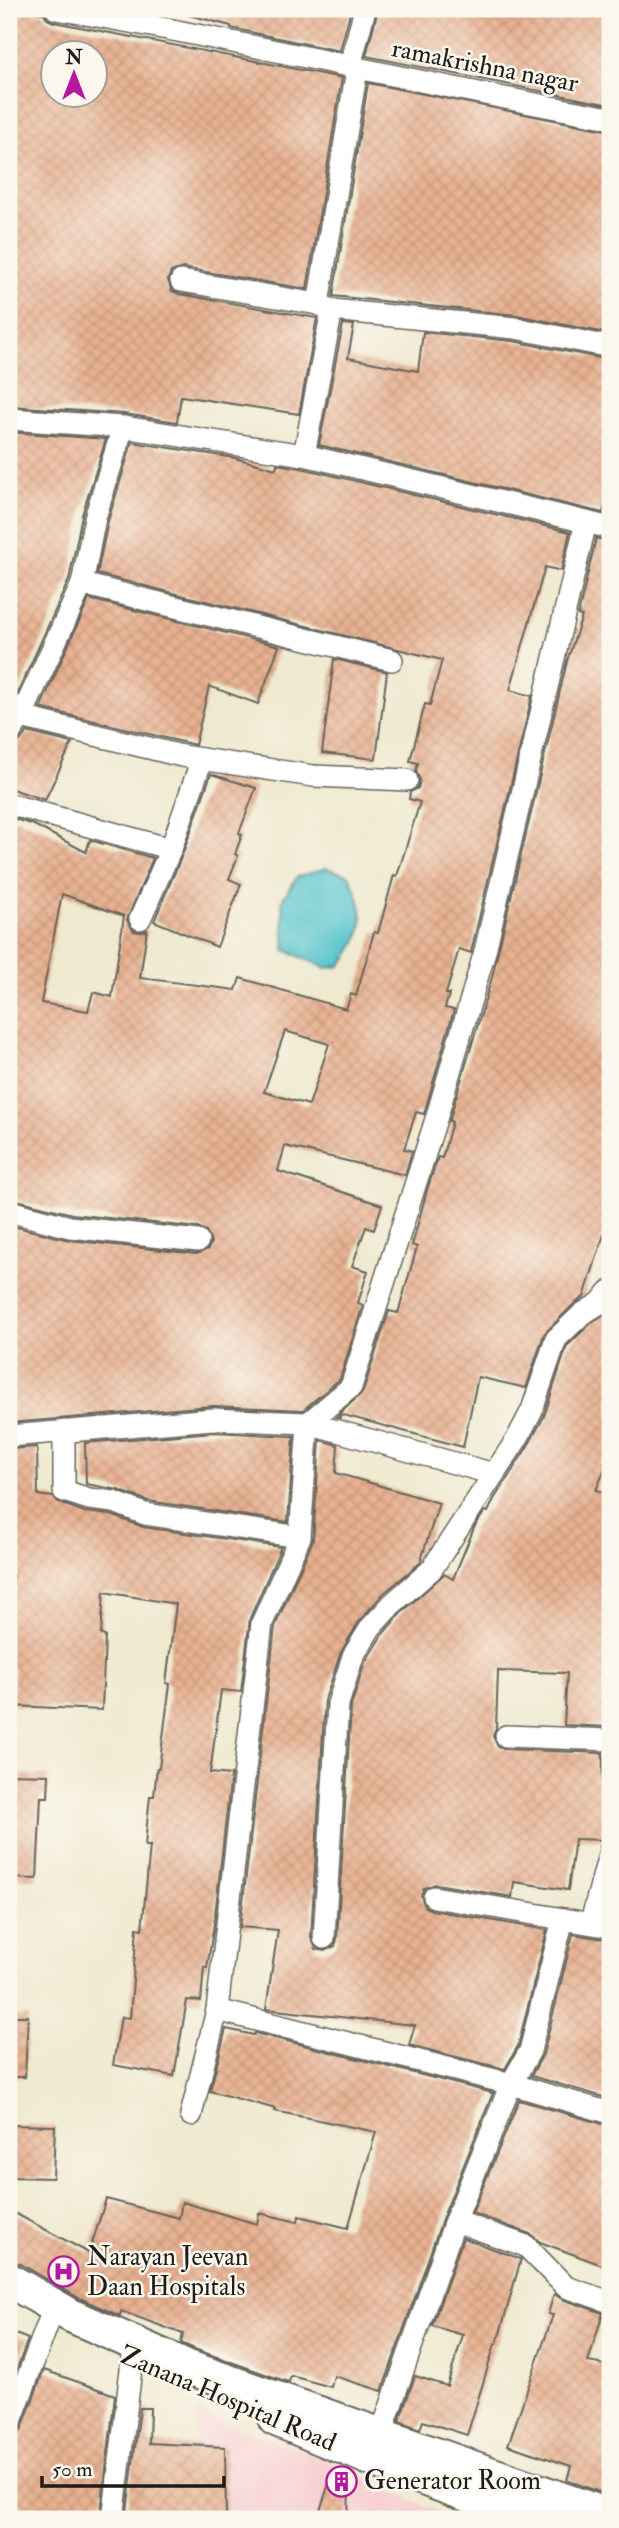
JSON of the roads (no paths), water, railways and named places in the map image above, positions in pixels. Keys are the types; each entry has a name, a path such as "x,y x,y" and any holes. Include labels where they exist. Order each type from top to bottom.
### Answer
{"main road":[{"path":"9,2280 70,2315 190,2368 610,2516"},
{"name":"Zanana Hospital Road","path":"9,2292 50,2318 132,2361 381,2463 533,2519"}],"street":[{"name":"ramakrishna nagar","path":"56,9 168,27 497,98 610,118"},
{"path":"304,455 325,307 353,67 365,9"},
{"path":"181,281 325,307 515,328 610,347"},
{"path":"9,419 123,427 304,455 610,528"},
{"path":"123,427 95,518 82,584 15,725 313,776 407,780"},
{"path":"191,2115 217,2010 262,1623 300,1537 308,1423 351,1387 437,1116 485,951 586,523"},
{"path":"82,584 392,660"},
{"path":"140,919 171,849 202,759"},
{"path":"9,804 171,849"},
{"path":"9,1211 70,1227 198,1241"},
{"path":"324,1938 338,1704 353,1656 371,1627 392,1604 431,1570 494,1475 532,1410 548,1355 556,1339 582,1314 600,1303 610,1291"},
{"path":"9,1436 213,1419 308,1423 494,1475"},
{"path":"64,1431 64,1491 89,1499 114,1502 145,1514 300,1537"},
{"path":"506,1736 610,1740"},
{"path":"434,1897 601,1925 610,1851"},
{"path":"381,2434 455,2221 511,2084 530,2051 563,1919"},
{"path":"217,2010 511,2084 610,2113"},
{"path":"455,2221 526,2246 566,2287 610,2302"},
{"path":"9,2426 50,2318"},
{"path":"113,2519 132,2361"}],"water":[{"path":"326,868 349,875 359,901 362,922 356,943 340,966 326,968 285,950 282,900 297,877"}],"place":[{"name":"Narayan Jeevan Daan Hospitals","path":"64,2272"},
{"name":"Generator Room","path":"341,2481"}]}
